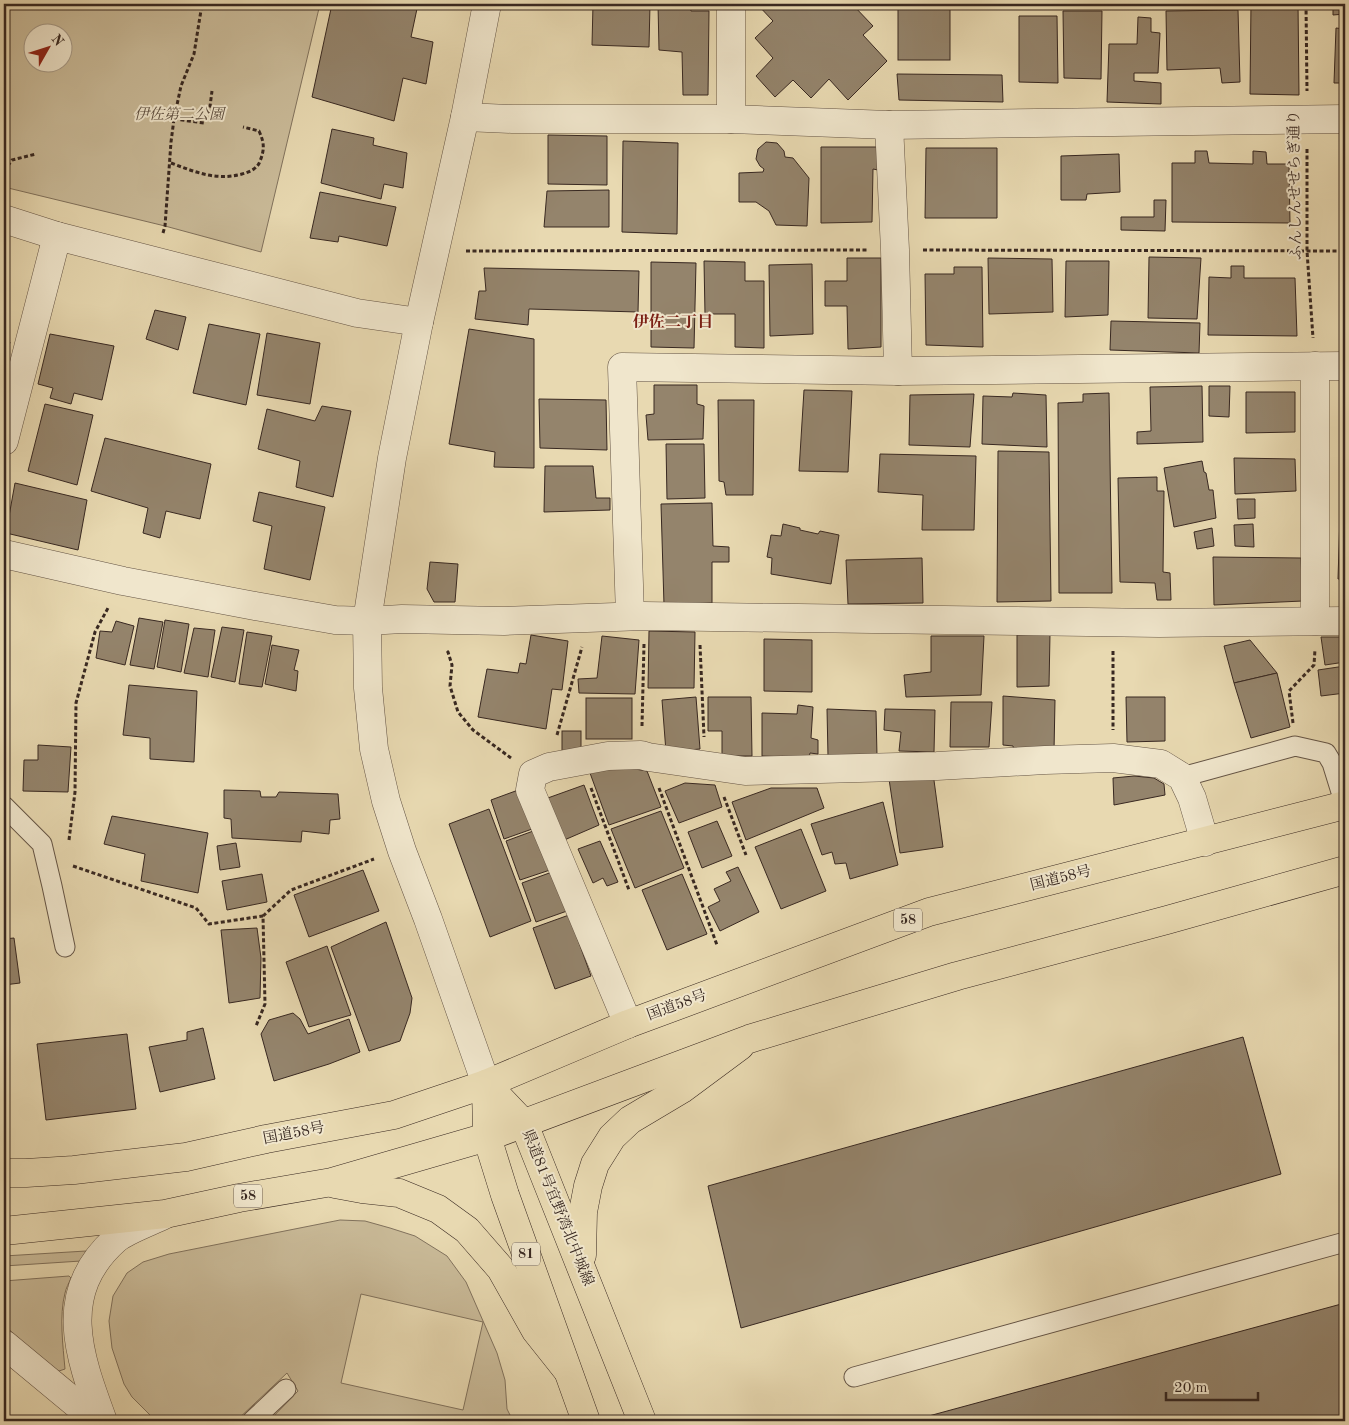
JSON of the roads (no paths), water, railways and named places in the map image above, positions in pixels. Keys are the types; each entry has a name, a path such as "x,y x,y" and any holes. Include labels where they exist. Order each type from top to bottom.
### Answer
{"main road":[{"name":"国道58号","path":"4,1173 74,1170 186,1157 394,1114 486,1084 628,1024 929,912 1345,805"},
{"name":"58","path":"4,1231 165,1214 328,1182 487,1137 749,1039 956,976 1345,870"},
{"path":"581,1267 582,1212 588,1186 595,1164 612,1137 630,1120 682,1089 749,1039"},
{"name":"県道81号宜野湾北中城線","path":"486,1084 524,1124 642,1421"},
{"name":"81","path":"486,1084 487,1137 505,1195 586,1421"},
{"path":"328,1182 362,1189 399,1193 438,1209 467,1230 501,1269 536,1331 567,1370"}],"street":[{"path":"486,1084 402,851 386,800 374,749 372,731 368,688 367,621 392,458 419,322 465,117 487,4"},
{"path":"731,4 731,120"},
{"path":"465,117 731,120 890,126 1345,119"},
{"path":"890,126 898,371"},
{"path":"4,218 57,236 357,313 419,322"},
{"path":"4,441 57,236"},
{"path":"1315,366 1315,621"},
{"path":"637,616 622,367 898,371 1345,366"},
{"path":"4,554 123,581 336,620 504,621 637,616 1112,622 1345,621"},
{"path":"628,1024 530,790 541,771 608,756 641,755 644,746 709,766 745,771 937,766 1113,758 1161,764 1182,777 1192,798 1205,842"},
{"path":"103,1421 87,1377 78,1334 76,1316 86,1278 100,1256 118,1237 165,1214"},
{"path":"4,1344 97,1421"}],"lane":[{"path":"1182,777 1295,746 1326,752 1332,763 1345,805"},
{"path":"4,806 42,844 65,947"},
{"path":"854,1376 1345,1242"},
{"path":"252,1421 286,1388"}],"district":[{"name":"伊佐二丁目","path":"673,323"}],"park label":[{"name":"伊佐第二公園","path":"179,115"}]}
